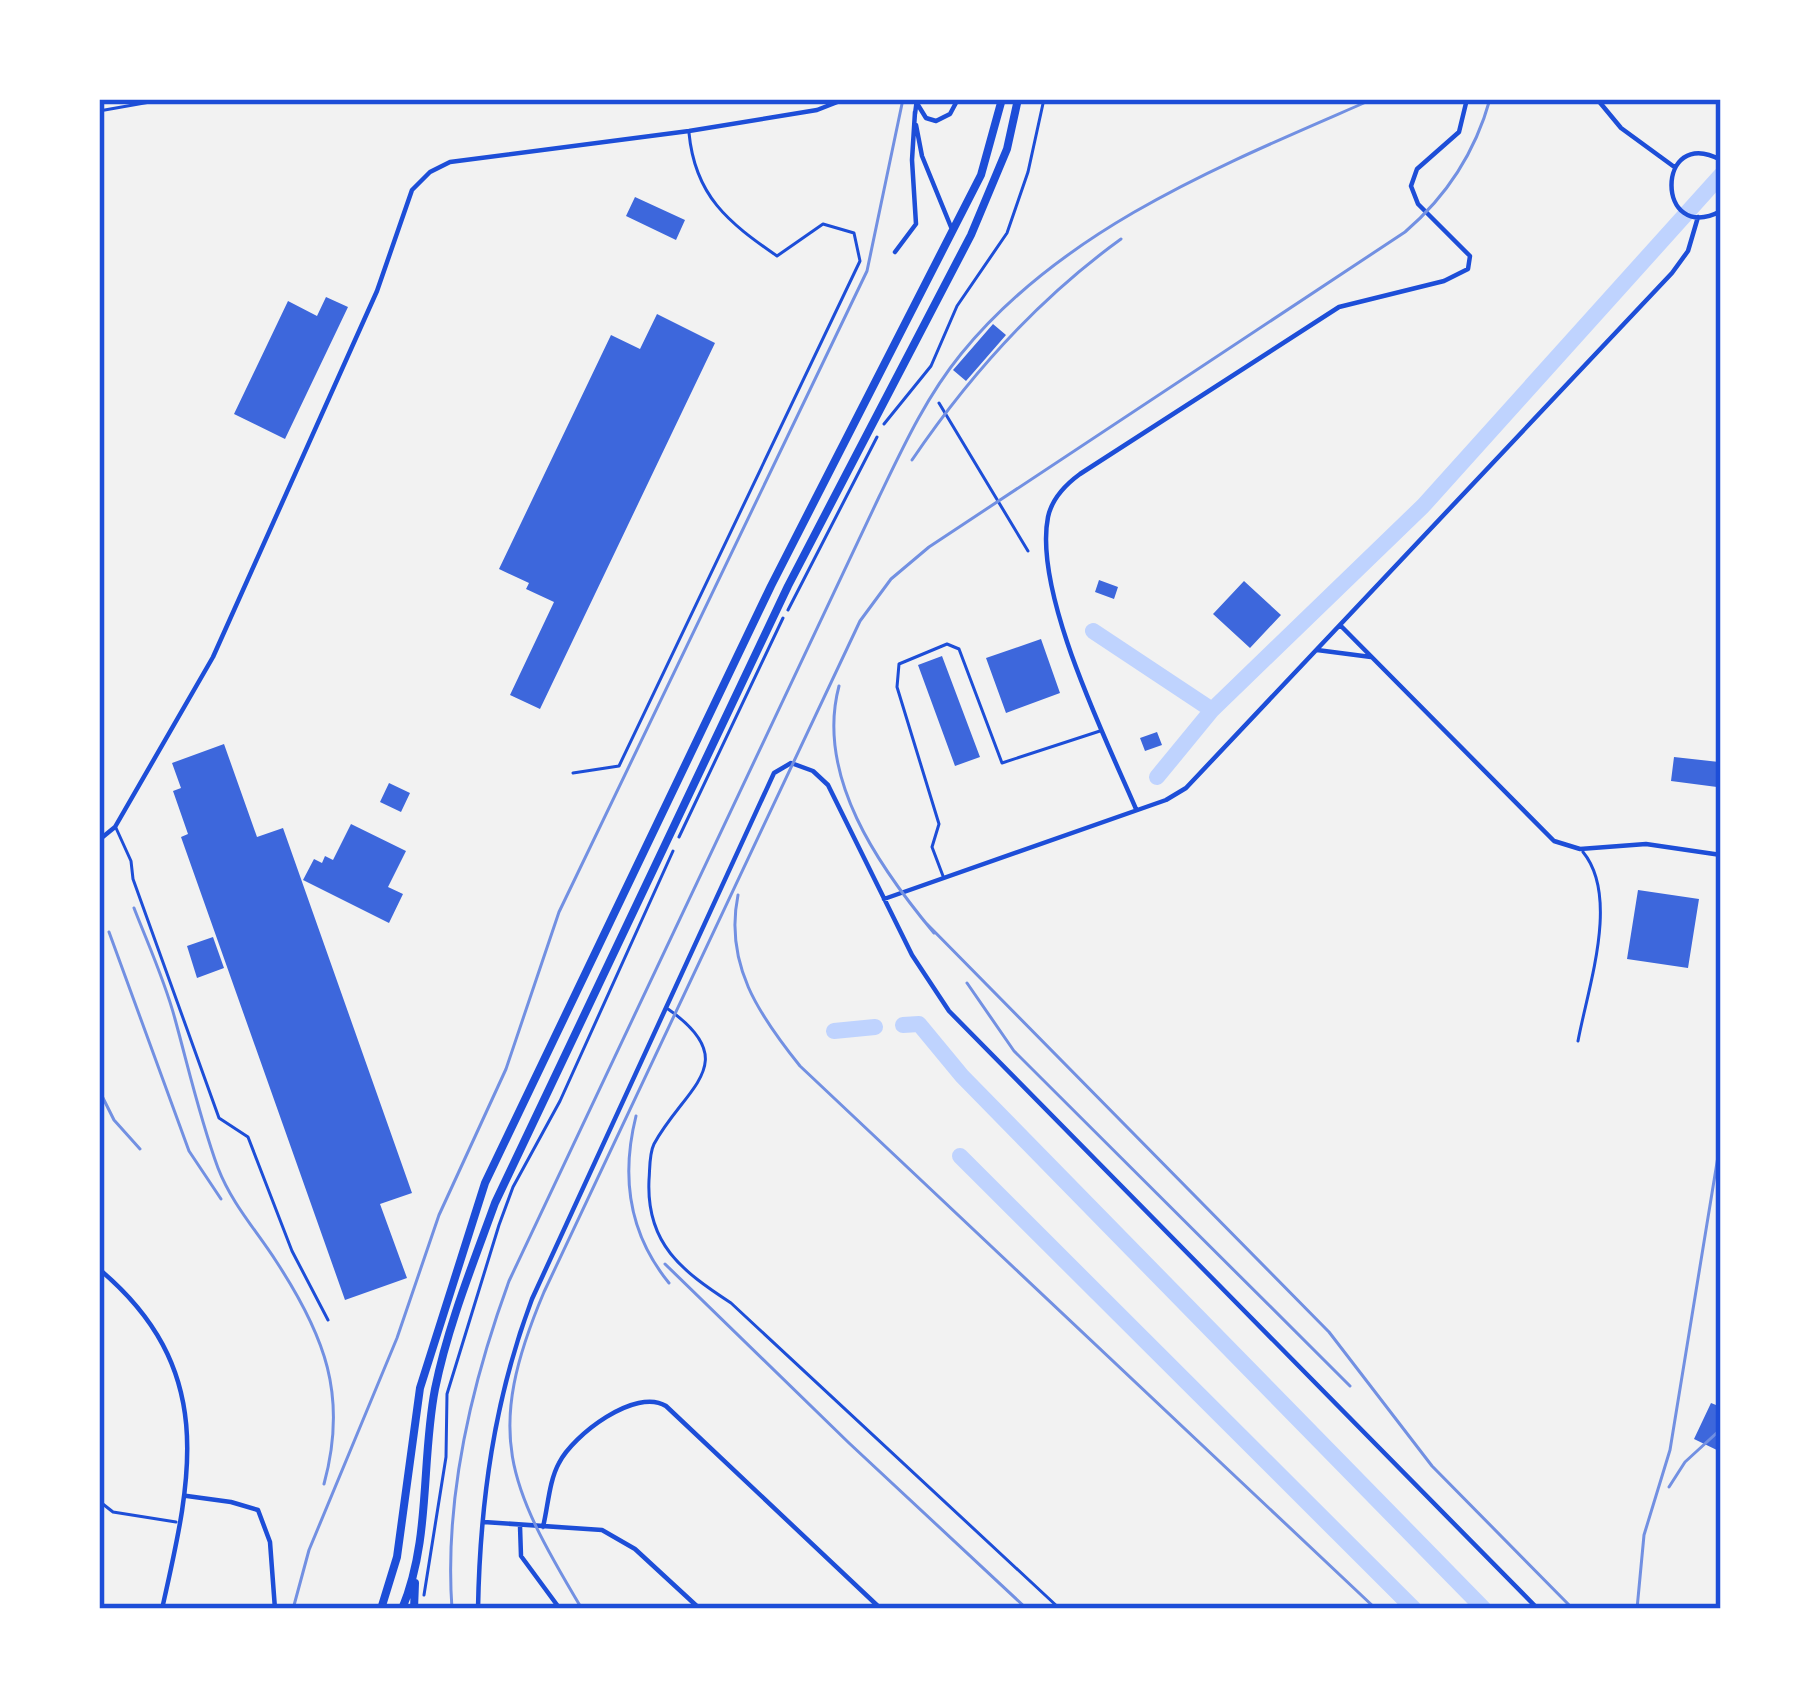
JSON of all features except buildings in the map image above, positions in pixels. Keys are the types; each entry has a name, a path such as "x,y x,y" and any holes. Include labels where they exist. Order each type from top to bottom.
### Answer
{"main road":[{"path":"381,1609 397,1556 420,1388 485,1183 771,586 952,233 987,158 1002,99"},
{"path":"418,1609 417,1558 436,1388 495,1203 788,586 970,235 1007,149 1018,99"},
{"path":"402,1609 417,1558"}],"street":[{"path":"99,841 115,827 213,657 377,291 412,190 430,172 450,162 689,131 817,110 845,99"},
{"path":"917,99 924,116 936,121 950,114 958,99"},
{"path":"895,252 915,227 917,99"},
{"path":"1597,99 1621,128 1676,167"},
{"path":"1136,809 1062,626 1047,523 1062,489 1256,357 1339,307 1457,277 1468,269 1471,260 1418,203 1411,187 1417,169 1459,133 1467,102"},
{"path":"915,112 952,233"},
{"path":"913,179 921,142"},
{"path":"1718,158 1693,154 1676,167 1670,192 1679,208 1698,218 1721,211"},
{"path":"884,899 1166,800 1186,788 1672,273 1688,251 1698,218"},
{"path":"1340,625 1554,841 1580,849 1646,844 1721,855"},
{"path":"1316,650 1371,657"},
{"path":"478,1609 492,1430 515,1343 774,773 782,765 805,766 828,785 920,971 949,1012 1538,1609"},
{"path":"99,1269 158,1338 184,1398 190,1435 187,1496 162,1609"},
{"path":"544,1527 557,1465 578,1438 598,1422 656,1400 881,1609"},
{"path":"187,1496 258,1510 270,1542 275,1609"},
{"path":"484,1522 602,1530 635,1549 700,1609"},
{"path":"520,1526 521,1556 560,1609"}],"lane":[{"path":"573,773 619,766 860,261 854,233 823,224 777,256 731,225 692,169 689,131"},
{"path":"944,877 932,847 939,824 897,687 899,664 947,644 958,649 1002,763 1102,730"},
{"path":"115,827 131,861 133,879 219,1118 248,1137 292,1251 328,1320"},
{"path":"1578,1041 1603,901 1594,865 1580,849"},
{"path":"667,1008 700,1036 707,1054 705,1075 652,1148 649,1188 655,1233 688,1275 731,1303 1060,1609"},
{"path":"99,1501 112,1512 182,1523"}],"path":[{"path":"99,111 167,99"},
{"path":"418,1609 446,1457 447,1394 513,1187 560,1101 784,615 880,428 931,366 957,306 1006,233 1028,172 1044,99"},
{"path":"939,403 1028,551"}],"waterway":[{"path":"1157,777 1212,710 1423,506 1721,175"},
{"path":"1093,631 1212,710"},
{"path":"903,1025 919,1024 962,1076 1484,1609"},
{"path":"834,1031 875,1027"},
{"path":"960,1156 1414,1609"}],"railway":[{"path":"293,1609 309,1550 397,1338 439,1215 506,1069 559,912 867,271 903,99"},
{"path":"452,1609 452,1526 463,1442 509,1281 926,405 948,370 1003,309 1099,234 1206,174 1373,99"},
{"path":"582,1609 536,1526 512,1456 514,1384 525,1341 860,621 891,579 929,547 1405,232 1458,172 1490,99"},
{"path":"912,460 1007,340 1061,287 1121,239"},
{"path":"839,686 834,720 844,786 873,850 934,933"},
{"path":"738,895 736,944 748,987 800,1066 1376,1609"},
{"path":"134,908 171,1005 218,1168 293,1289 319,1341 334,1423 324,1484"},
{"path":"924,921 1329,1332 1432,1466 1573,1609"},
{"path":"109,932 189,1151 221,1199"},
{"path":"967,983 1014,1051 1350,1386"},
{"path":"99,1090 114,1120 140,1149"},
{"path":"636,1116 629,1161 632,1204 645,1245 669,1283"},
{"path":"1637,1609 1644,1535 1670,1450 1721,1138"},
{"path":"665,1264 1027,1609"},
{"path":"1669,1487 1685,1462 1721,1429"}]}
